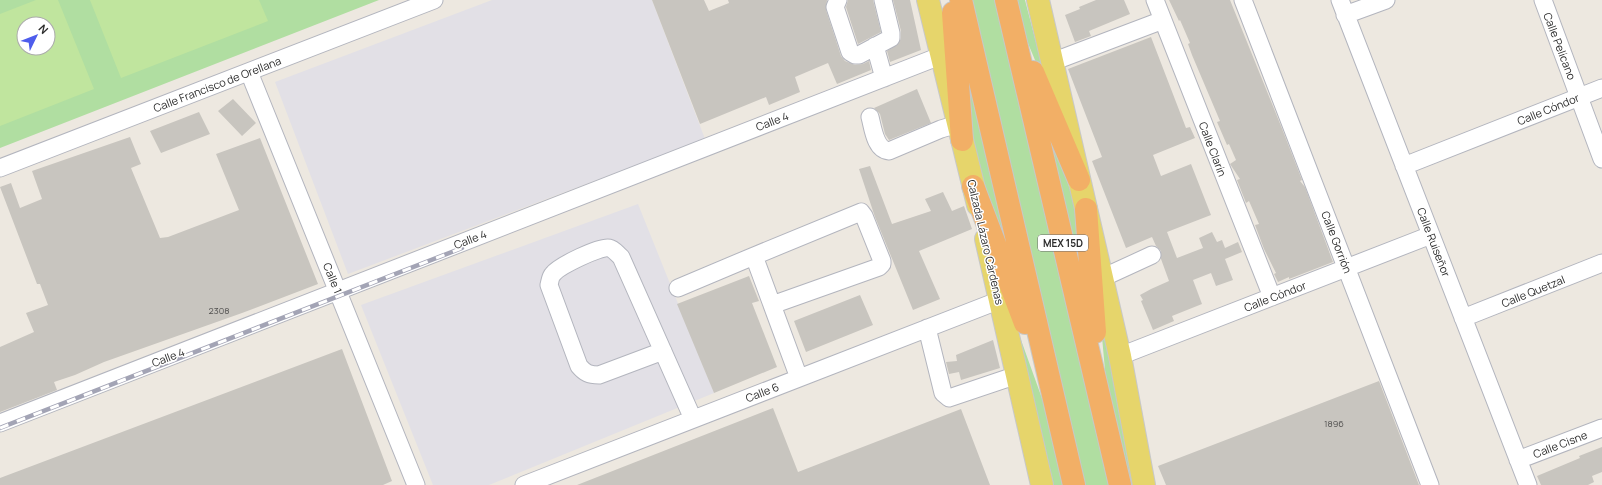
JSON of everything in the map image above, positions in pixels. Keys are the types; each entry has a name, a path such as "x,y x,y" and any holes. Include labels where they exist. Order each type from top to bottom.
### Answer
{"highway":[{"path":"952,0 960,132"},
{"path":"961,0 1074,485"},
{"path":"1008,8 1079,180"},
{"name":"MEX 15D","path":"1008,8 1120,485"},
{"path":"973,186 1054,399"},
{"path":"1086,209 1094,318 1107,432"}],"main road":[{"name":"Calzada Lázaro Cárdenas","path":"928,0 940,56 960,132 1000,300 1042,485"},
{"path":"1038,0 1120,356 1144,485"}],"street":[{"name":"Calle Francisco de Orellana","path":"0,168 434,0"},
{"path":"838,0 835,7 850,52 855,55 859,55 891,38 883,0"},
{"name":"Calle Clarín","path":"1155,0 1272,297"},
{"name":"Calle Gorrión","path":"1243,0 1430,485"},
{"path":"1343,7 1386,0"},
{"name":"Calle Pelícano","path":"1543,0 1602,159"},
{"name":"Calle Ruiseñor","path":"1343,7 1528,485"},
{"path":"1052,62 1163,20"},
{"path":"875,46 884,78"},
{"name":"Calle 4","path":"0,423 940,56"},
{"name":"Calle 1","path":"250,72 416,485"},
{"name":"Calle Cóndor","path":"1404,166 1602,88"},
{"path":"870,117 878,144 883,150 886,151 941,129 960,132"},
{"path":"678,288 860,212 864,216 882,260 882,264 879,267 772,306"},
{"name":"Calle Cóndor","path":"1120,356 1431,235"},
{"path":"662,351 599,375 591,375 584,372 579,366 549,285 551,275 557,270 599,249 608,248 614,250 621,257 693,419"},
{"path":"1102,278 1152,255"},
{"path":"754,256 799,378"},
{"name":"Calle Quetzal","path":"1463,318 1602,263"},
{"name":"Calle 6","path":"524,485 1000,300"},
{"path":"927,328 943,393 949,398 954,398 1017,375"},
{"name":"Calle Cisne","path":"1518,460 1602,428"}],"shaded area":[{"path":"492,0 652,0 705,139 348,274 275,82"},
{"path":"638,204 714,393 489,485 433,485 361,305"}],"green space":[{"path":"0,0 379,0 0,148"},
{"path":"36,0 58,0 94,89 0,126 0,14"},
{"path":"90,0 259,0 268,21 121,78"},
{"path":"969,0 997,0 1110,485 1082,485"},
{"path":"1012,0 1025,0 1050,96 1017,17"},
{"path":"961,27 1022,308 968,144"},
{"path":"1032,83 1081,220 1091,344"},
{"path":"1098,293 1140,485 1124,485 1110,425"},
{"path":"1006,298 1044,404 1063,485 1048,485"}],"building":[{"path":"652,0 704,0 709,11 729,3 728,0 827,0 826,10 841,56 845,61 855,65 863,64 869,61 871,70 837,84 828,63 795,77 800,92 769,105 766,97 700,124"},
{"path":"848,0 873,0 881,32 858,44 846,7"},
{"path":"893,0 910,0 921,50 890,62 887,51 899,43 901,38 901,31"},
{"path":"1096,0 1124,0 1130,14 1089,31 1091,36 1075,42 1065,15"},
{"path":"1169,0 1230,0 1302,180 1300,181 1305,187 1333,262 1278,282 1274,274 1276,273 1264,249 1255,225 1259,224 1249,201 1246,203 1237,180 1240,179 1230,164 1236,160 1229,144 1227,145 1217,122 1220,121 1192,55 1188,44 1190,43"},
{"path":"1151,37 1186,128 1190,127 1195,138 1153,155 1161,176 1191,164 1211,215 1167,232 1177,258 1203,248 1199,238 1212,232 1217,242 1222,240 1225,248 1238,242 1242,252 1225,259 1233,280 1216,286 1211,273 1193,280 1202,304 1172,316 1174,321 1153,330 1140,295 1169,281 1161,259 1161,251 1156,246 1152,237 1126,248 1092,161 1102,157 1068,69"},
{"path":"917,89 931,123 889,140 885,134 880,114 874,108"},
{"path":"233,99 256,123 242,136 218,111"},
{"path":"199,112 210,134 161,153 150,131"},
{"path":"130,137 141,164 131,168 160,238 168,237 239,210 216,154 260,138 318,284 242,313 104,362 75,375 54,382 57,390 0,412 0,347 34,332 26,313 48,305 40,284 37,284 0,187 11,183 20,208 42,199 32,171"},
{"path":"870,166 892,224 931,211 925,199 943,192 952,211 964,206 972,229 919,251 940,299 913,310 875,217 859,169"},
{"path":"749,276 759,301 752,303 777,367 714,393 677,304"},
{"path":"860,295 873,325 806,352 794,321"},
{"path":"993,340 1000,368 961,380 959,372 949,374 946,362 957,361 956,355"},
{"path":"342,349 392,481 383,485 0,485 0,478"},
{"path":"1379,381 1419,485 1166,485 1158,466"},
{"path":"773,408 798,472 961,409 990,485 577,485"},
{"path":"1602,447 1602,472 1592,476 1594,482 1588,485 1541,485 1537,476"}],"railway":[{"path":"0,428 462,248"}]}
